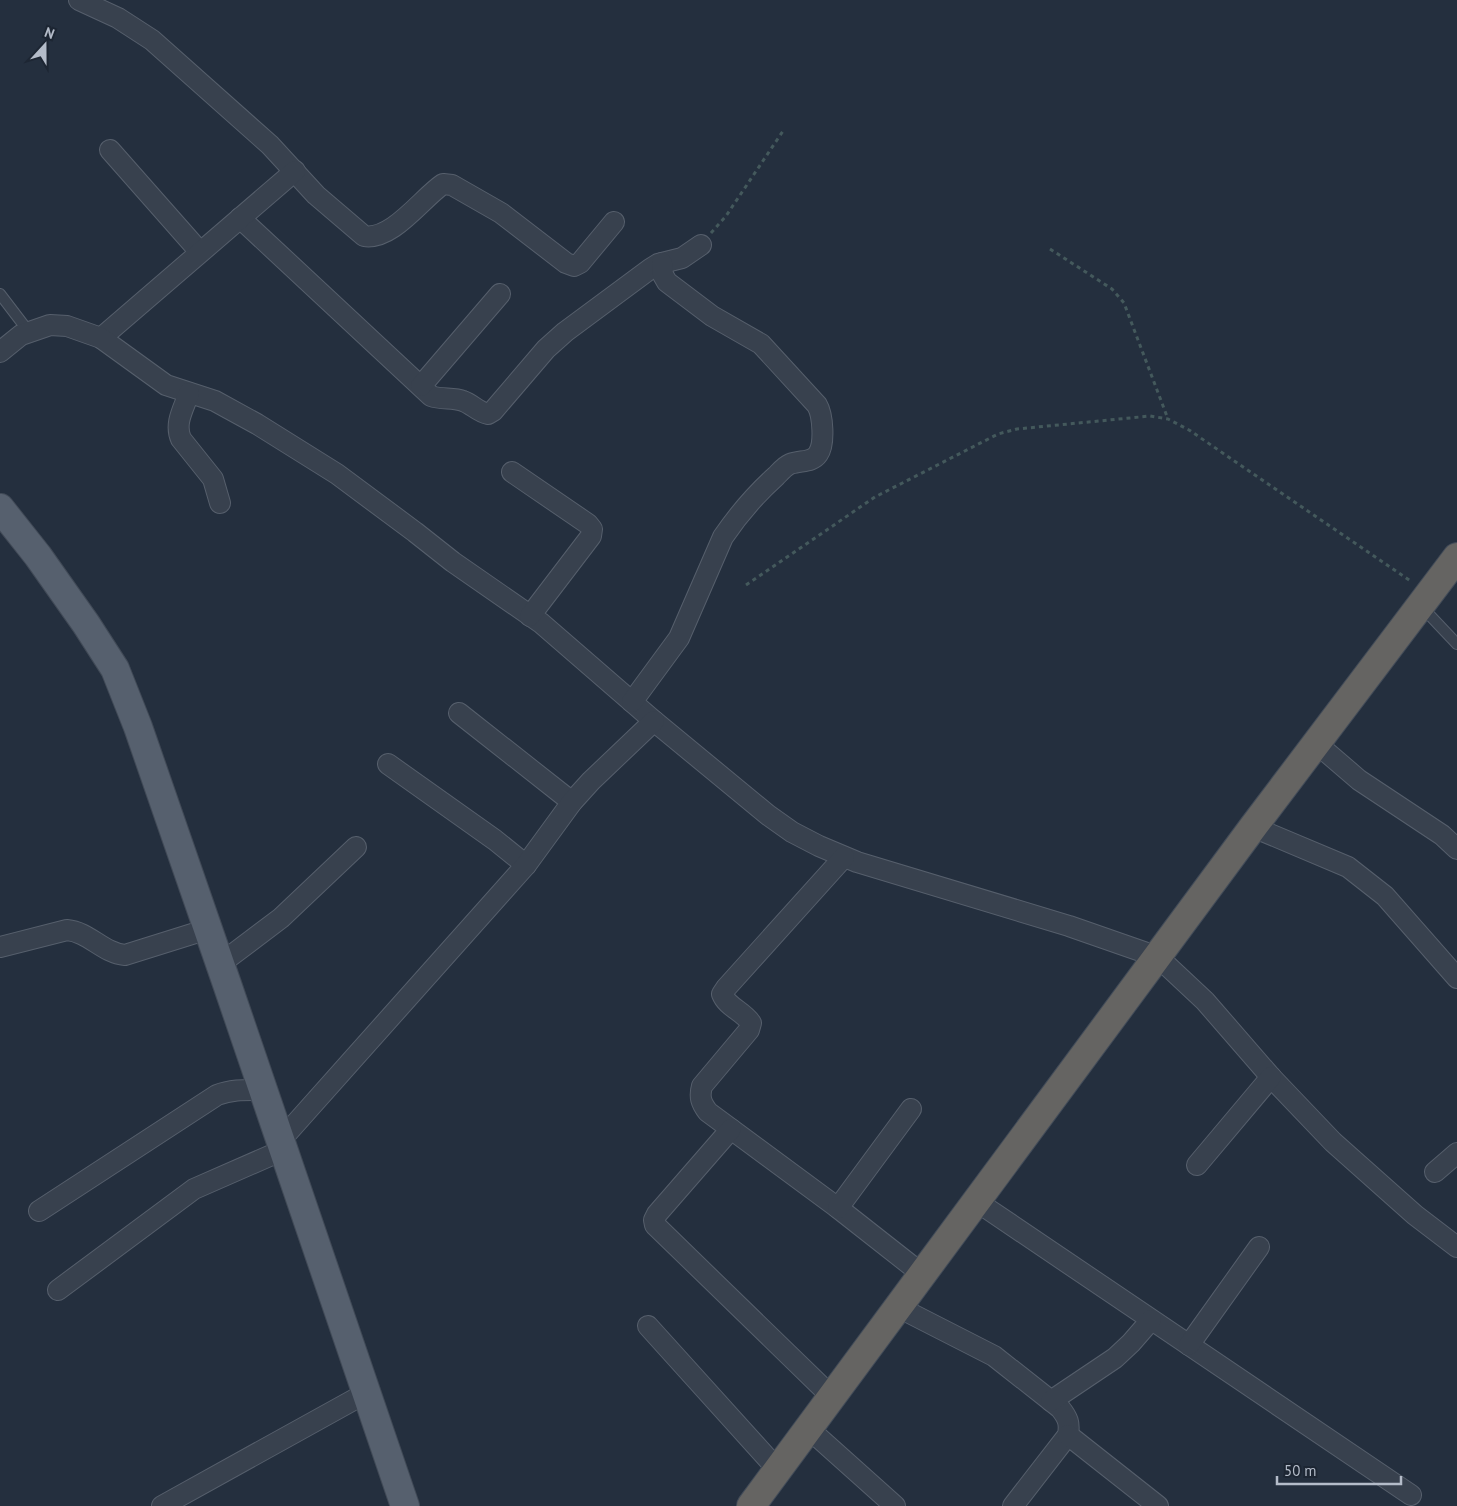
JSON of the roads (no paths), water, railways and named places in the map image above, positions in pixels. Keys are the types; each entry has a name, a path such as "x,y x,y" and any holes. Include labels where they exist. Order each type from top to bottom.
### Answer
{"highway":[{"path":"751,1506 1253,827 1457,557"}],"main road":[{"path":"0,508 38,556 115,669 138,728 208,929 405,1506"}],"street":[{"path":"79,0 118,18 152,40 270,145 323,201 364,236 370,237 401,223 434,190 443,184 452,186 501,213 566,263 574,266 580,263 614,222"},
{"path":"110,150 200,252"},
{"path":"101,338 294,171"},
{"path":"240,218 432,396 438,399 457,399 488,414 493,411 546,349 565,332 650,268 682,258 701,245"},
{"path":"632,702 679,638 723,537 729,528 758,493 783,469 791,464 813,459 822,446 821,413 817,405 761,344 712,316 667,282 663,275 662,263"},
{"path":"421,386 500,294"},
{"path":"0,352 20,335 50,325 67,326 101,338 166,385 215,401 257,424 337,474 453,562 541,623 654,721 768,815 792,832 844,857 884,871 1069,926 1158,956 1204,1002 1271,1078 1333,1142 1415,1215 1457,1247"},
{"path":"190,393 178,422 178,431 181,439 213,479 220,503"},
{"path":"512,472 588,524 592,529 591,536 530,616"},
{"path":"459,713 572,802"},
{"path":"58,1290 194,1189 282,1146 526,865 572,802 591,781 654,721"},
{"path":"1316,743 1359,780 1442,835 1457,849"},
{"path":"388,764 495,840 526,865"},
{"path":"1253,827 1348,867 1385,896 1457,978"},
{"path":"220,964 281,918 356,847"},
{"path":"844,857 722,994 725,1000 747,1018 750,1023 749,1030 702,1086 699,1096 702,1105 708,1112 838,1208 922,1274"},
{"path":"0,947 67,930 83,934 110,951 125,955 208,929"},
{"path":"1197,1165 1271,1078"},
{"path":"39,1211 217,1095 226,1091 263,1090"},
{"path":"838,1208 911,1109"},
{"path":"731,1129 657,1214 654,1220 655,1225 832,1397"},
{"path":"1435,1172 1457,1153"},
{"path":"976,1201 1411,1495"},
{"path":"1189,1345 1258,1248"},
{"path":"898,1307 994,1356 1051,1401 1068,1417 1070,1425 1068,1435 1012,1506"},
{"path":"1051,1401 1115,1358 1151,1320"},
{"path":"648,1326 778,1470"},
{"path":"162,1506 366,1393"},
{"path":"809,1429 896,1506"},
{"path":"1068,1435 1158,1506"}],"lane":[{"path":"0,294 29,332"},
{"path":"1425,600 1457,644"}]}
